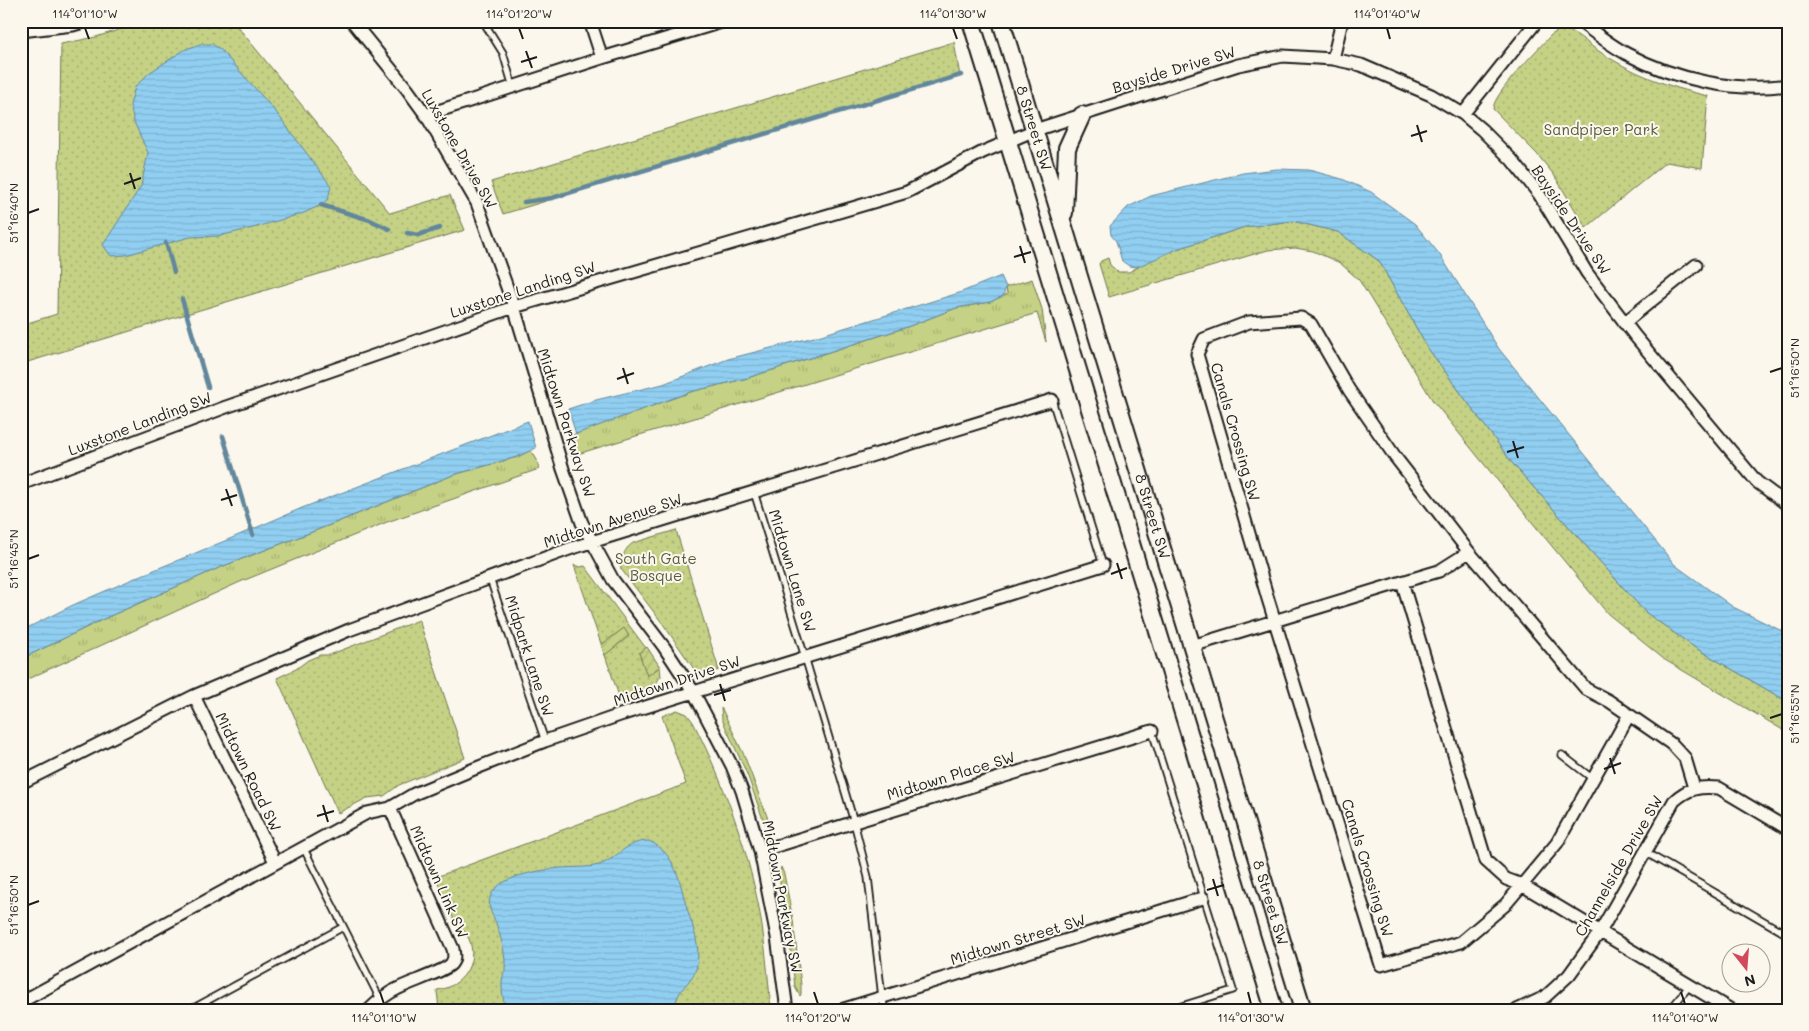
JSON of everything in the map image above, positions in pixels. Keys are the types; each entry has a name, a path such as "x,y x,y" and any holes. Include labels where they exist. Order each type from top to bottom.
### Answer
{"main road":[{"name":"8 Street SW","path":"971,21 1274,1010"},
{"name":"8 Street SW","path":"1001,21 1303,1010"},
{"path":"1063,228 1067,148 1082,115"},
{"path":"1263,975 1266,1010"}],"street":[{"path":"21,31 73,25 87,21"},
{"name":"Luxstone Drive SW","path":"352,21 426,115 477,203 514,306"},
{"path":"590,21 602,58"},
{"path":"426,115 602,58 725,21"},
{"path":"1333,59 1342,21"},
{"path":"1463,114 1537,21"},
{"path":"1579,21 1627,54 1671,73 1722,85 1768,88 1788,85"},
{"name":"Bayside Drive SW","path":"1035,130 1238,65 1283,56 1333,59 1361,65 1431,95 1463,114 1512,160 1539,194 1587,273 1624,324 1757,482 1788,505"},
{"name":"Luxstone Landing SW","path":"21,484 226,407 514,306 907,192 983,152 1035,130"},
{"path":"1624,324 1696,265"},
{"name":"Midtown Parkway SW","path":"514,306 563,468 582,523 613,580 664,647 693,692 732,766 742,791 760,850 778,937 787,1010"},
{"name":"Canals Crossing SW","path":"1629,715 1557,843 1505,905 1461,942 1382,966 1275,621 1197,354 1204,339 1249,322 1301,318 1311,324 1349,390 1390,451 1468,552 1586,689 1629,715 1672,745 1685,758 1694,788"},
{"name":"Midtown Avenue SW","path":"21,783 194,696 349,630 593,542 1052,400"},
{"path":"1192,646 1439,571 1468,552"},
{"name":"Midtown Drive SW","path":"21,1002 367,813 390,808 414,794 544,741 693,692 1103,565"},
{"path":"1402,582 1486,862 1506,879 1522,885 1731,1010"},
{"name":"Midtown Road SW","path":"194,696 275,862"},
{"name":"Midtown Place SW","path":"760,850 1152,731"},
{"path":"1694,788 1706,786 1719,788 1788,829"},
{"name":"Channelside Drive SW","path":"1522,1009 1545,997 1569,975 1600,932 1674,801 1684,792 1694,788"},
{"name":"Midtown Link SW","path":"368,1010 380,999 396,989 425,976 442,971 450,966 454,959 453,949 390,808"},
{"name":"Midtown Street SW","path":"841,1010 1203,898"}],"lane":[{"path":"483,21 503,53 513,87"},
{"path":"1052,400 1103,565"},
{"name":"Midtown Lane SW","path":"754,492 806,657 868,877 885,1010"},
{"name":"Midpark Lane SW","path":"490,579 544,741"},
{"path":"1152,731 1233,990 1169,1010"},
{"path":"1562,755 1593,779"},
{"path":"303,847 380,999"},
{"path":"1645,852 1788,935"},
{"path":"190,1010 343,927"},
{"path":"1670,1010 1690,985"}],"green space":[{"path":"147,21 233,21 390,213 450,195 465,230 21,364 21,325 57,314 61,44 96,37"},
{"name":"Sandpiper Park","path":"1560,30 1575,34 1623,66 1664,84 1708,96 1702,168 1666,162 1586,228 1554,175 1537,154 1493,109 1500,93 1508,82 1551,35"},
{"path":"954,42 960,76 503,214 491,182"},
{"path":"1293,221 1338,232 1379,261 1427,347 1513,464 1645,612 1694,647 1788,702 1788,733 1665,660 1608,614 1433,401 1359,280 1340,263 1313,251 1295,248 1268,250 1109,297 1099,264 1108,258 1110,265 1118,272 1129,272 1152,259 1177,249 1245,227"},
{"path":"1032,279 1042,309 1046,342 1037,313 571,456 568,449 574,447 572,435 690,392 744,379 907,327 956,308 990,302 1007,294 1006,287"},
{"path":"531,450 537,460 539,469 387,522 240,582 21,682 21,659 110,616 221,567 453,475 517,457"},
{"name":"South Gate Bosque","path":"676,530 719,670 712,672 702,671 701,673 694,669 621,569 619,559 622,560 626,550 633,543"},
{"name":"South Gate Bosque","path":"574,565 585,566 660,667 661,677 653,688 639,697 621,702"},
{"path":"419,620 465,758 399,785 384,796 367,798 338,813 277,678 320,655 329,655"},
{"path":"624,628 629,636 605,655 601,645"},
{"path":"647,647 660,667 647,676 639,653"},
{"path":"721,708 744,755 771,827 770,829 764,822 747,774 722,719"},
{"path":"677,710 687,714 693,722 724,790 740,836 759,908 765,946 771,1010 439,1010 437,990 454,985 466,973 472,957 469,939 450,912 436,877 686,784 662,716"},
{"path":"781,867 793,920 801,985 800,996 795,987 788,925 779,877"}],"water":[{"path":"200,44 212,44 221,50 276,112 331,186 328,199 321,205 304,213 253,228 219,236 190,237 126,255 111,256 103,245 141,186 148,153 134,122 130,105 135,87 149,73 184,50"},
{"path":"1277,169 1309,170 1342,179 1371,192 1415,224 1440,255 1499,349 1675,565 1733,607 1788,634 1788,702 1694,647 1645,612 1513,464 1427,347 1379,261 1338,232 1293,221 1245,227 1177,249 1137,267 1129,266 1122,261 1116,241 1111,235 1110,226 1128,207 1151,196 1243,173"},
{"path":"1001,276 1006,287 1003,296 990,302 956,308 907,327 744,379 690,392 576,434 568,409 596,400 663,384 728,359 818,336 959,293"},
{"path":"528,421 536,448 517,457 453,475 221,567 110,616 21,659 21,631 73,605 302,508"},
{"path":"649,841 657,845 669,857 679,879 696,936 698,961 696,969 676,1001 686,1010 506,1010 502,985 505,971 504,954 496,922 489,906 494,890 501,884 520,875 543,870 599,865 634,844"}],"waterway":[{"path":"524,202 552,198 961,75"},
{"path":"321,205 370,220 389,229"},
{"path":"407,233 418,235 440,228"},
{"path":"166,243 174,272"},
{"path":"182,299 208,387"},
{"path":"223,436 253,535"}]}
